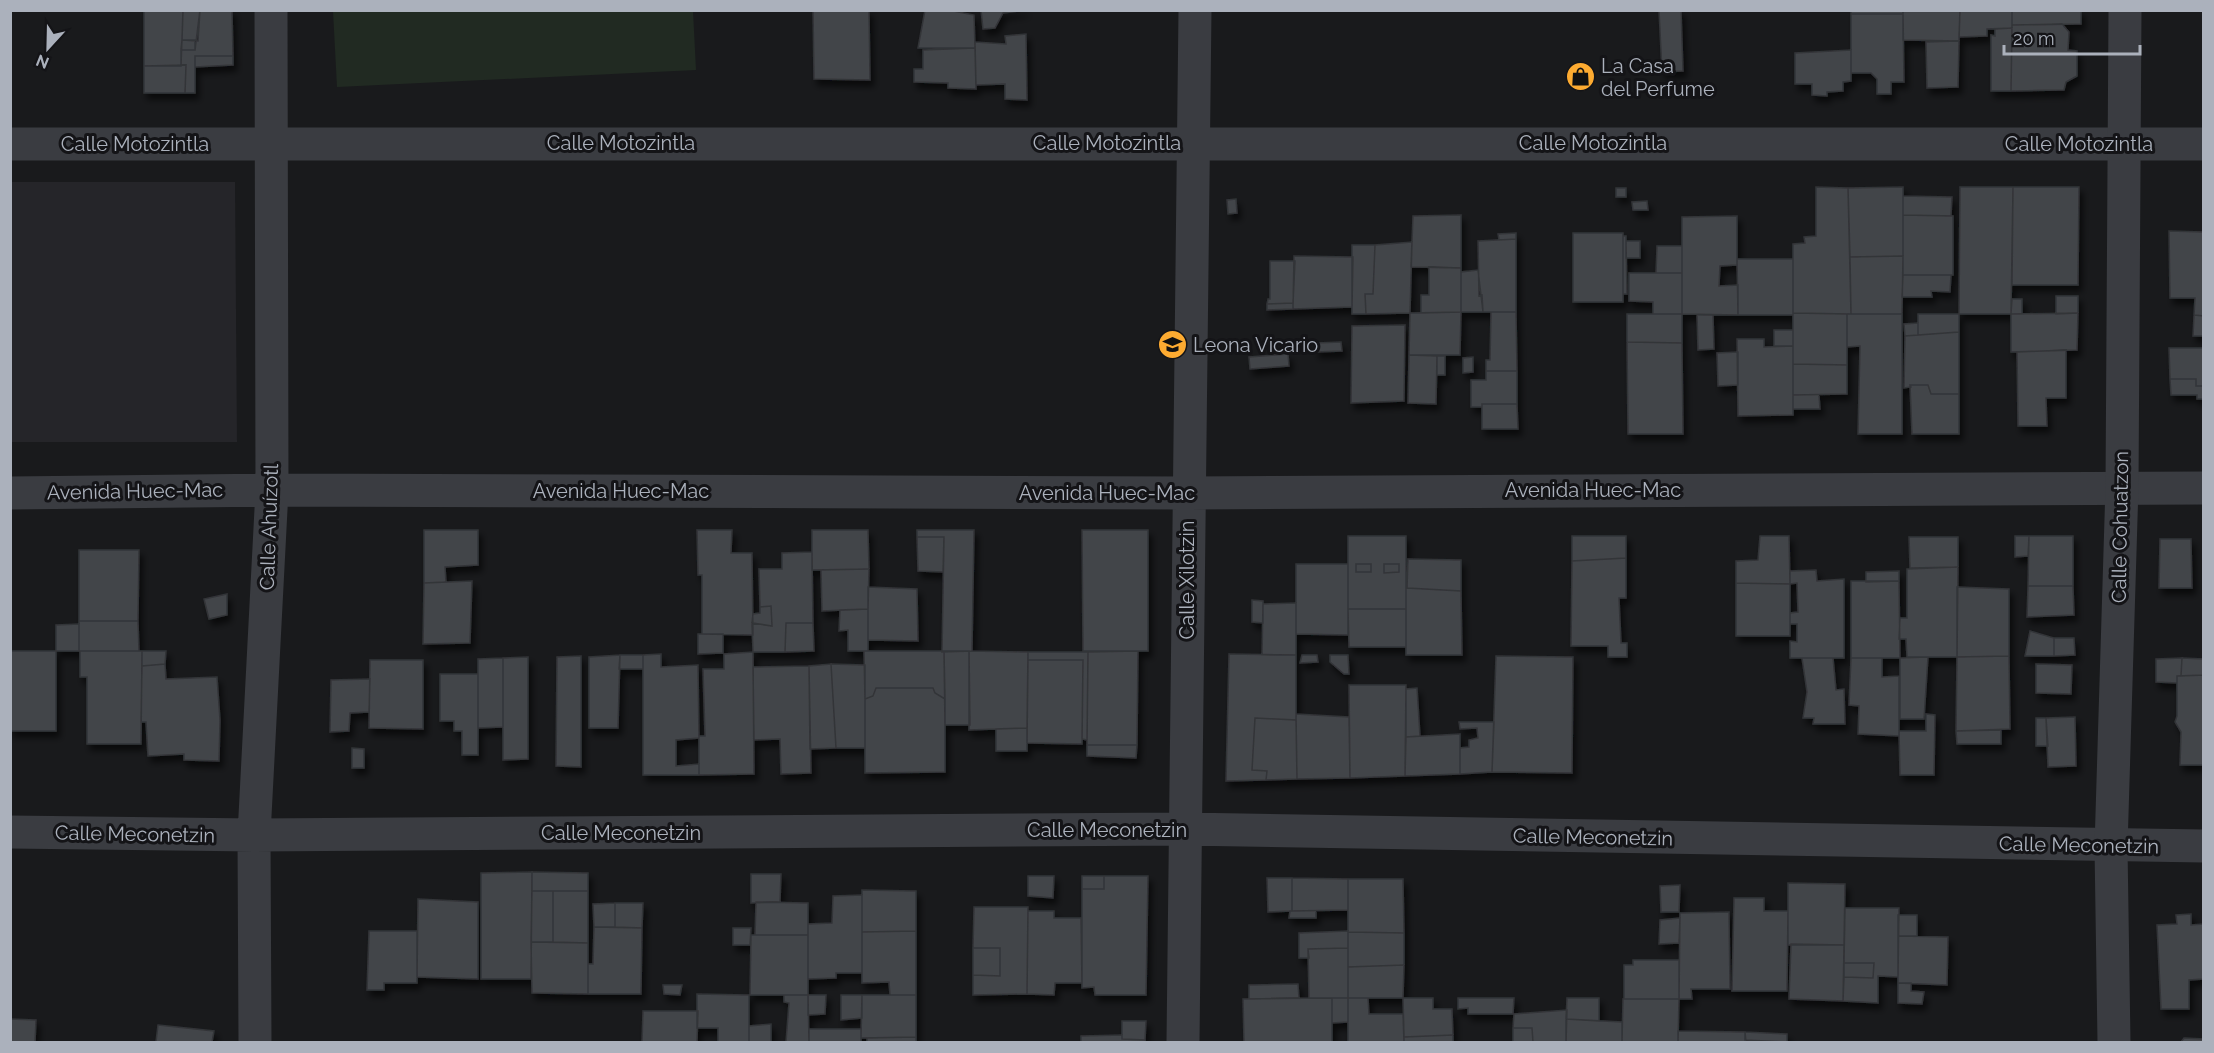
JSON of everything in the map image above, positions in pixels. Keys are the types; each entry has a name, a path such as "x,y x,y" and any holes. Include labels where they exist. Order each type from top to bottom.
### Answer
{"street":[{"name":"Calle Ahuízotl","path":"255,1042 254,835 272,490 271,10"},
{"name":"Calle Xilotzin","path":"1183,1042 1194,10"},
{"name":"Calle Cohuatzon","path":"2114,1042 2111,847 2122,486 2126,144 2125,10"},
{"name":"Calle Motozintla","path":"10,144 1193,142 2204,144"},
{"name":"Avenida Huec-Mac","path":"10,493 272,490 1188,493 2122,486 2204,488"},
{"name":"Calle Meconetzin","path":"10,832 254,835 1185,830 2111,847 2204,846"}],"shaded area":[{"path":"333,11 693,11 696,70 337,87"},
{"path":"11,182 235,182 237,442 11,442"}],"building":[{"path":"144,10 183,10 181,66 144,66"},
{"path":"183,10 200,10 198,41 182,40"},
{"path":"200,10 232,10 233,56 195,56 195,93 185,93 186,65 181,65 181,50 195,50"},
{"path":"813,10 869,10 870,80 814,79"},
{"path":"925,10 948,10 974,15 975,48 918,48"},
{"path":"981,10 1026,10 1003,13 995,28 983,29"},
{"path":"1659,10 1681,10 1683,71 1662,72"},
{"path":"1851,10 1903,10 1903,14 1851,14"},
{"path":"1903,10 1960,10 1959,41 1903,40"},
{"path":"1960,10 2012,10 2012,28 1987,29 1987,36 1959,37"},
{"path":"2012,10 2081,10 2081,24 2012,25"},
{"path":"1851,14 1903,14 1904,82 1891,82 1891,94 1877,94 1877,79 1871,73 1851,73"},
{"path":"2062,24 2069,32 2068,50 2077,51 2077,76 2066,82 2064,90 2011,91 2012,25"},
{"path":"2012,28 2011,91 1991,91 1991,35 1995,36 1995,29"},
{"path":"1026,34 1027,100 1005,99 1005,84 976,85 975,42 1006,44 1005,36"},
{"path":"182,40 195,40 195,50 181,50"},
{"path":"1959,41 1958,87 1927,88 1926,42"},
{"path":"975,48 976,89 948,88 948,83 914,82 914,69 923,69 923,50"},
{"path":"1851,50 1851,81 1843,82 1843,91 1827,92 1827,96 1812,95 1812,84 1795,84 1795,53"},
{"path":"195,56 233,56 233,65 195,67"},
{"path":"186,65 185,93 144,93 144,66"},
{"path":"1816,187 1848,188 1851,314 1793,313 1793,244 1805,243 1804,237 1816,236"},
{"path":"1903,187 1903,256 1850,257 1848,188"},
{"path":"1960,187 2013,187 2011,314 1959,314"},
{"path":"2013,187 2079,187 2078,285 2012,285"},
{"path":"1616,188 1626,188 1626,197 1616,197"},
{"path":"1903,196 1952,197 1951,216 1903,215"},
{"path":"1236,199 1237,213 1228,214 1227,200"},
{"path":"1647,201 1648,210 1633,210 1632,202"},
{"path":"1461,215 1461,268 1411,267 1413,216"},
{"path":"1903,215 1953,216 1953,275 1903,275"},
{"path":"1737,216 1737,265 1720,266 1719,286 1738,285 1738,315 1682,314 1682,217"},
{"path":"2169,231 2204,232 2204,316 2194,315 2195,298 2170,298"},
{"path":"1516,233 1516,239 1499,240 1498,234"},
{"path":"1573,233 1623,233 1623,302 1573,302"},
{"path":"1623,236 1626,236 1627,294 1623,294"},
{"path":"1516,239 1516,312 1483,312 1482,295 1479,296 1478,241"},
{"path":"1626,241 1640,241 1640,258 1626,258"},
{"path":"1412,242 1410,313 1366,314 1365,294 1373,294 1375,245"},
{"path":"1352,245 1375,245 1373,294 1365,294 1366,314 1352,314"},
{"path":"1657,246 1682,246 1682,273 1656,273"},
{"path":"1294,256 1353,257 1352,307 1293,309"},
{"path":"1903,256 1902,314 1851,314 1850,257"},
{"path":"1737,259 1793,259 1793,315 1738,315"},
{"path":"1270,261 1295,261 1293,303 1267,304 1270,299"},
{"path":"1429,267 1461,268 1461,312 1421,313 1421,295 1429,295"},
{"path":"1478,270 1483,312 1461,312 1461,272"},
{"path":"1629,273 1682,273 1682,314 1653,314 1653,302 1629,301"},
{"path":"1903,275 1951,275 1950,292 1931,291 1932,297 1902,297"},
{"path":"2056,296 2078,296 2078,313 2056,314"},
{"path":"2012,299 2022,299 2022,314 2011,314"},
{"path":"1293,303 1293,309 1267,310 1267,304"},
{"path":"1461,312 1460,355 1409,355 1410,313"},
{"path":"1491,312 1516,312 1517,371 1486,371 1486,360 1490,360"},
{"path":"1793,313 1847,314 1847,365 1793,364"},
{"path":"2078,313 2077,350 2011,352 2011,314"},
{"path":"1627,314 1682,314 1682,343 1627,342"},
{"path":"1847,314 1902,314 1902,434 1858,434 1860,346 1847,347"},
{"path":"1918,314 1959,314 1959,332 1918,335"},
{"path":"1697,315 1713,315 1714,349 1698,350"},
{"path":"2194,315 2204,316 2204,348 2203,336 2193,336"},
{"path":"1918,323 1918,335 1905,336 1904,324"},
{"path":"1405,325 1404,401 1351,403 1352,326"},
{"path":"1774,330 1793,330 1793,346 1774,346"},
{"path":"1959,332 1959,394 1931,394 1928,385 1910,385 1911,387 1904,388 1905,336"},
{"path":"1737,339 1764,339 1764,347 1793,346 1793,415 1738,416"},
{"path":"1341,342 1342,351 1316,352 1316,343"},
{"path":"1627,342 1682,343 1683,434 1628,434"},
{"path":"2169,348 2204,348 2204,386 2196,386 2196,379 2170,379"},
{"path":"2066,350 2066,398 2046,398 2047,426 2018,426 2017,352"},
{"path":"1738,352 1738,385 1718,386 1717,353"},
{"path":"1288,354 1289,366 1250,369 1249,357"},
{"path":"1409,355 1437,356 1436,404 1408,403"},
{"path":"1437,356 1445,356 1445,375 1437,375"},
{"path":"1473,357 1473,372 1463,373 1463,358"},
{"path":"1793,364 1847,365 1847,394 1793,395"},
{"path":"1486,371 1517,371 1517,404 1482,404 1482,407 1471,407 1471,380 1486,380"},
{"path":"2170,379 2196,379 2196,386 2204,386 2204,399 2197,399 2197,395 2171,395"},
{"path":"1910,385 1928,385 1931,394 1959,394 1959,434 1912,434"},
{"path":"1793,395 1819,395 1820,409 1793,409"},
{"path":"1482,404 1517,404 1518,429 1482,429"},
{"path":"424,530 478,530 478,565 445,567 446,582 424,583"},
{"path":"697,530 732,530 731,553 752,553 753,635 702,634 702,575 698,575"},
{"path":"812,530 868,530 869,569 812,570"},
{"path":"917,530 974,530 972,651 942,652 944,537 917,537"},
{"path":"1082,530 1148,530 1148,651 1083,651"},
{"path":"1348,536 1406,536 1406,609 1348,609","holes":["1356,564 1371,564 1371,572 1356,572","1384,564 1399,564 1399,572 1384,573"]},
{"path":"1572,536 1626,536 1626,558 1572,561"},
{"path":"1760,536 1789,536 1790,584 1736,583 1736,561 1758,560"},
{"path":"2015,536 2029,536 2028,556 2015,557"},
{"path":"2029,536 2073,536 2073,586 2028,586"},
{"path":"917,537 944,537 943,572 918,571"},
{"path":"1909,537 1958,537 1958,567 1910,568"},
{"path":"2160,539 2191,539 2192,588 2159,588"},
{"path":"79,550 139,550 138,621 79,621"},
{"path":"812,552 813,623 786,623 785,652 753,652 752,623 772,626 771,606 760,607 759,569 782,569 782,553"},
{"path":"1626,558 1626,598 1619,598 1621,643 1627,643 1627,657 1608,657 1608,646 1571,646 1572,561"},
{"path":"1408,559 1461,560 1461,591 1407,588"},
{"path":"1296,564 1348,564 1348,635 1296,634"},
{"path":"1356,564 1371,564 1371,572 1356,572"},
{"path":"1384,564 1399,564 1399,572 1384,573"},
{"path":"1958,567 1957,657 1907,657 1906,639 1899,639 1900,618 1907,618 1907,569"},
{"path":"869,569 868,609 822,611 821,570"},
{"path":"1816,570 1817,581 1844,579 1844,658 1790,658 1790,641 1797,642 1797,624 1790,624 1790,613 1798,612 1797,583 1790,584 1790,571"},
{"path":"1899,571 1899,581 1866,582 1866,572"},
{"path":"472,581 470,643 423,644 424,583"},
{"path":"1851,581 1899,581 1900,658 1851,658"},
{"path":"1736,583 1790,584 1790,636 1736,636"},
{"path":"1406,585 1407,588 1461,591 1462,655 1406,655"},
{"path":"2028,586 2073,586 2074,615 2027,617"},
{"path":"868,587 917,589 918,641 868,640"},
{"path":"1957,587 2009,589 2009,656 1957,657"},
{"path":"227,594 227,615 209,619 204,599"},
{"path":"1252,600 1263,601 1263,623 1252,622"},
{"path":"1296,603 1296,655 1262,655 1263,604"},
{"path":"771,606 772,626 752,623 753,614 760,613 760,607"},
{"path":"868,609 868,651 848,651 848,630 839,631 840,610"},
{"path":"1348,609 1406,609 1406,647 1349,647"},
{"path":"79,621 138,621 139,651 79,651"},
{"path":"786,623 813,623 814,651 785,652"},
{"path":"79,624 79,651 56,651 56,625"},
{"path":"2030,631 2054,638 2054,656 2025,656"},
{"path":"698,634 723,634 723,653 698,654"},
{"path":"2054,638 2074,638 2075,655 2054,656"},
{"path":"10,651 56,651 56,731 10,731"},
{"path":"80,651 142,651 141,744 87,744 87,677 80,677"},
{"path":"142,651 166,651 165,664 142,666"},
{"path":"864,651 944,651 945,699 935,693 933,688 876,688 873,696 865,699"},
{"path":"944,651 969,651 970,725 945,725"},
{"path":"969,651 1028,652 1027,728 969,730"},
{"path":"1138,651 1137,745 1087,745 1088,652"},
{"path":"753,652 754,774 699,775 699,736 705,736 703,669 724,669 724,654"},
{"path":"1028,652 1088,652 1087,740 1082,739 1083,660 1028,660"},
{"path":"661,654 661,667 698,665 699,738 676,740 676,766 699,764 699,775 643,775 643,655"},
{"path":"1229,654 1296,655 1296,720 1255,718 1252,770 1267,771 1266,780 1226,781"},
{"path":"620,655 643,655 643,669 619,669"},
{"path":"620,655 618,728 589,728 589,657"},
{"path":"1302,655 1317,655 1318,662 1300,663"},
{"path":"1330,655 1348,655 1349,674 1344,674 1330,662"},
{"path":"581,656 581,767 556,766 557,657"},
{"path":"1496,656 1573,657 1572,773 1492,772"},
{"path":"2009,656 2010,729 1956,731 1957,657"},
{"path":"528,657 528,759 503,760 503,658"},
{"path":"1928,657 1924,719 1900,719 1900,658"},
{"path":"503,658 503,727 478,728 478,659"},
{"path":"1802,658 1833,658 1836,690 1844,689 1845,724 1813,724 1814,718 1803,718 1807,692"},
{"path":"1851,658 1882,658 1882,677 1899,676 1899,736 1858,734 1859,706 1849,705"},
{"path":"2182,658 2204,659 2204,675 2181,676"},
{"path":"2182,658 2181,676 2177,676 2177,683 2156,682 2156,659"},
{"path":"370,660 423,660 423,729 369,728"},
{"path":"1028,660 1083,660 1082,744 1027,743"},
{"path":"165,664 166,679 217,677 220,720 219,761 184,760 184,754 148,756 146,722 141,722 142,666"},
{"path":"831,664 865,665 865,748 836,748"},
{"path":"831,664 836,748 810,749 809,666"},
{"path":"2036,664 2072,665 2071,694 2036,693"},
{"path":"809,666 811,773 781,774 780,739 754,740 753,667"},
{"path":"440,674 478,674 478,755 462,755 462,731 454,731 454,721 440,721"},
{"path":"2204,675 2204,765 2180,765 2181,732 2175,722 2177,676"},
{"path":"370,679 369,712 350,713 349,731 330,732 331,680"},
{"path":"1349,685 1406,685 1405,776 1350,778"},
{"path":"876,688 933,688 935,693 945,699 945,772 865,773 865,699 873,696"},
{"path":"1417,688 1420,736 1406,737 1406,689"},
{"path":"1296,714 1349,717 1350,778 1297,779"},
{"path":"1926,714 1935,715 1934,775 1900,775 1899,731 1926,731"},
{"path":"2075,717 2076,766 2048,767 2046,718"},
{"path":"1255,718 1296,720 1297,779 1266,780 1267,771 1252,770"},
{"path":"2036,718 2046,718 2048,746 2036,746"},
{"path":"1459,722 1494,722 1492,772 1460,774 1460,748 1469,747 1469,740 1478,738 1477,728 1460,729"},
{"path":"1027,728 1027,751 996,751 996,729"},
{"path":"2001,730 2001,744 1957,744 1956,731"},
{"path":"1460,734 1460,774 1405,776 1406,737"},
{"path":"1087,745 1137,745 1136,758 1087,756"},
{"path":"352,748 364,749 364,768 352,768"},
{"path":"532,872 588,873 588,891 532,891"},
{"path":"532,872 531,979 481,979 481,873"},
{"path":"751,874 781,874 780,902 751,903"},
{"path":"1028,876 1054,876 1053,898 1028,896"},
{"path":"1082,876 1104,876 1104,889 1082,889"},
{"path":"1104,876 1148,876 1146,995 1095,995 1094,987 1082,988 1082,889 1104,889"},
{"path":"1267,878 1292,878 1292,911 1268,912"},
{"path":"1292,878 1348,879 1348,910 1292,911"},
{"path":"1348,879 1403,879 1404,933 1348,932"},
{"path":"1788,883 1845,884 1844,945 1788,945"},
{"path":"1680,885 1679,912 1661,912 1660,886"},
{"path":"862,890 916,891 916,931 862,932"},
{"path":"532,891 553,891 553,942 531,942"},
{"path":"553,891 588,891 588,943 553,942"},
{"path":"862,895 862,973 836,973 836,978 808,979 808,924 832,923 833,896"},
{"path":"1734,898 1764,898 1764,911 1788,911 1787,991 1732,991"},
{"path":"418,899 478,902 478,979 417,977"},
{"path":"756,902 808,903 808,935 755,935"},
{"path":"615,903 643,903 642,928 615,927"},
{"path":"615,903 615,927 594,927 593,904"},
{"path":"974,907 1028,907 1027,994 973,995 973,975 1000,976 1000,948 973,948"},
{"path":"1845,908 1899,908 1898,977 1878,976 1878,1003 1843,1001 1844,977 1873,978 1874,963 1844,963"},
{"path":"1028,911 1054,911 1054,918 1081,918 1082,983 1055,983 1054,995 1027,994"},
{"path":"1290,911 1316,911 1316,918 1289,918"},
{"path":"1729,912 1730,989 1691,989 1692,999 1679,999 1680,913"},
{"path":"2191,914 2191,925 2204,924 2204,979 2189,980 2189,1009 2161,1009 2157,925 2177,924 2176,915"},
{"path":"1898,915 1917,915 1917,936 1898,936"},
{"path":"1680,918 1679,943 1659,944 1660,920"},
{"path":"594,927 642,928 641,994 588,994 588,964 593,964"},
{"path":"733,928 751,928 750,945 733,945"},
{"path":"369,931 417,931 417,983 384,983 384,990 367,990"},
{"path":"916,931 916,995 890,995 889,982 862,983 862,932"},
{"path":"1348,931 1348,948 1308,949 1309,958 1299,958 1299,933"},
{"path":"1348,932 1404,933 1404,965 1348,967"},
{"path":"751,935 808,935 808,995 750,995"},
{"path":"1898,936 1948,937 1947,985 1898,983"},
{"path":"531,942 588,943 588,994 532,993"},
{"path":"1791,944 1844,945 1843,1001 1789,999"},
{"path":"973,948 1000,948 1000,976 973,975"},
{"path":"1348,948 1348,998 1309,998 1308,949"},
{"path":"1633,960 1679,960 1679,999 1624,999 1624,965 1633,965"},
{"path":"1844,963 1874,963 1873,978 1844,977"},
{"path":"1404,965 1403,998 1348,998 1348,967"},
{"path":"1898,983 1911,983 1911,991 1924,992 1922,1004 1898,1003"},
{"path":"1298,984 1299,998 1249,999 1249,985"},
{"path":"663,985 682,985 680,995 664,994"},
{"path":"697,994 749,995 749,1042 718,1042 718,1028 697,1028"},
{"path":"784,995 808,995 809,1042 786,1042 789,1003 784,1002"},
{"path":"808,995 826,995 825,1014 808,1015"},
{"path":"841,995 862,995 862,1018 841,1020"},
{"path":"862,995 916,995 916,1037 861,1038"},
{"path":"1332,998 1332,1042 1244,1042 1243,999"},
{"path":"1332,998 1348,998 1348,1022 1332,1023"},
{"path":"1348,998 1368,998 1369,1014 1403,1014 1404,1042 1348,1042"},
{"path":"1403,998 1433,998 1433,1009 1452,1009 1453,1035 1404,1037"},
{"path":"1458,998 1514,998 1513,1014 1468,1014 1468,1008 1458,1009"},
{"path":"1567,998 1599,998 1599,1021 1566,1019"},
{"path":"1623,999 1679,999 1678,1042 1622,1042"},
{"path":"1567,1010 1566,1042 1533,1042 1532,1028 1513,1028 1514,1014"},
{"path":"643,1011 698,1011 697,1042 642,1042"},
{"path":"10,1019 36,1020 35,1042 10,1042"},
{"path":"1566,1019 1622,1022 1622,1042 1566,1042"},
{"path":"1122,1021 1146,1021 1145,1040 1122,1039"},
{"path":"771,1024 771,1042 749,1042 749,1026"},
{"path":"158,1025 214,1031 212,1042 156,1042"},
{"path":"1513,1028 1532,1028 1533,1042 1513,1042"},
{"path":"809,1029 861,1029 861,1042 809,1042"},
{"path":"1678,1031 1745,1032 1746,1042 1678,1042"},
{"path":"1745,1032 1787,1034 1787,1042 1745,1040"},
{"path":"1122,1035 1122,1039 1145,1040 1145,1042 1081,1042 1081,1036"},
{"path":"1453,1035 1453,1042 1404,1042 1404,1037"},
{"path":"916,1037 916,1042 867,1042 867,1038"},
{"path":"2184,1038 2204,1039 2204,1042 2181,1042"}],"place":[{"name":"La Casa del Perfume","path":"1580,77"},
{"name":"Leona Vicario","path":"1172,345"}]}
